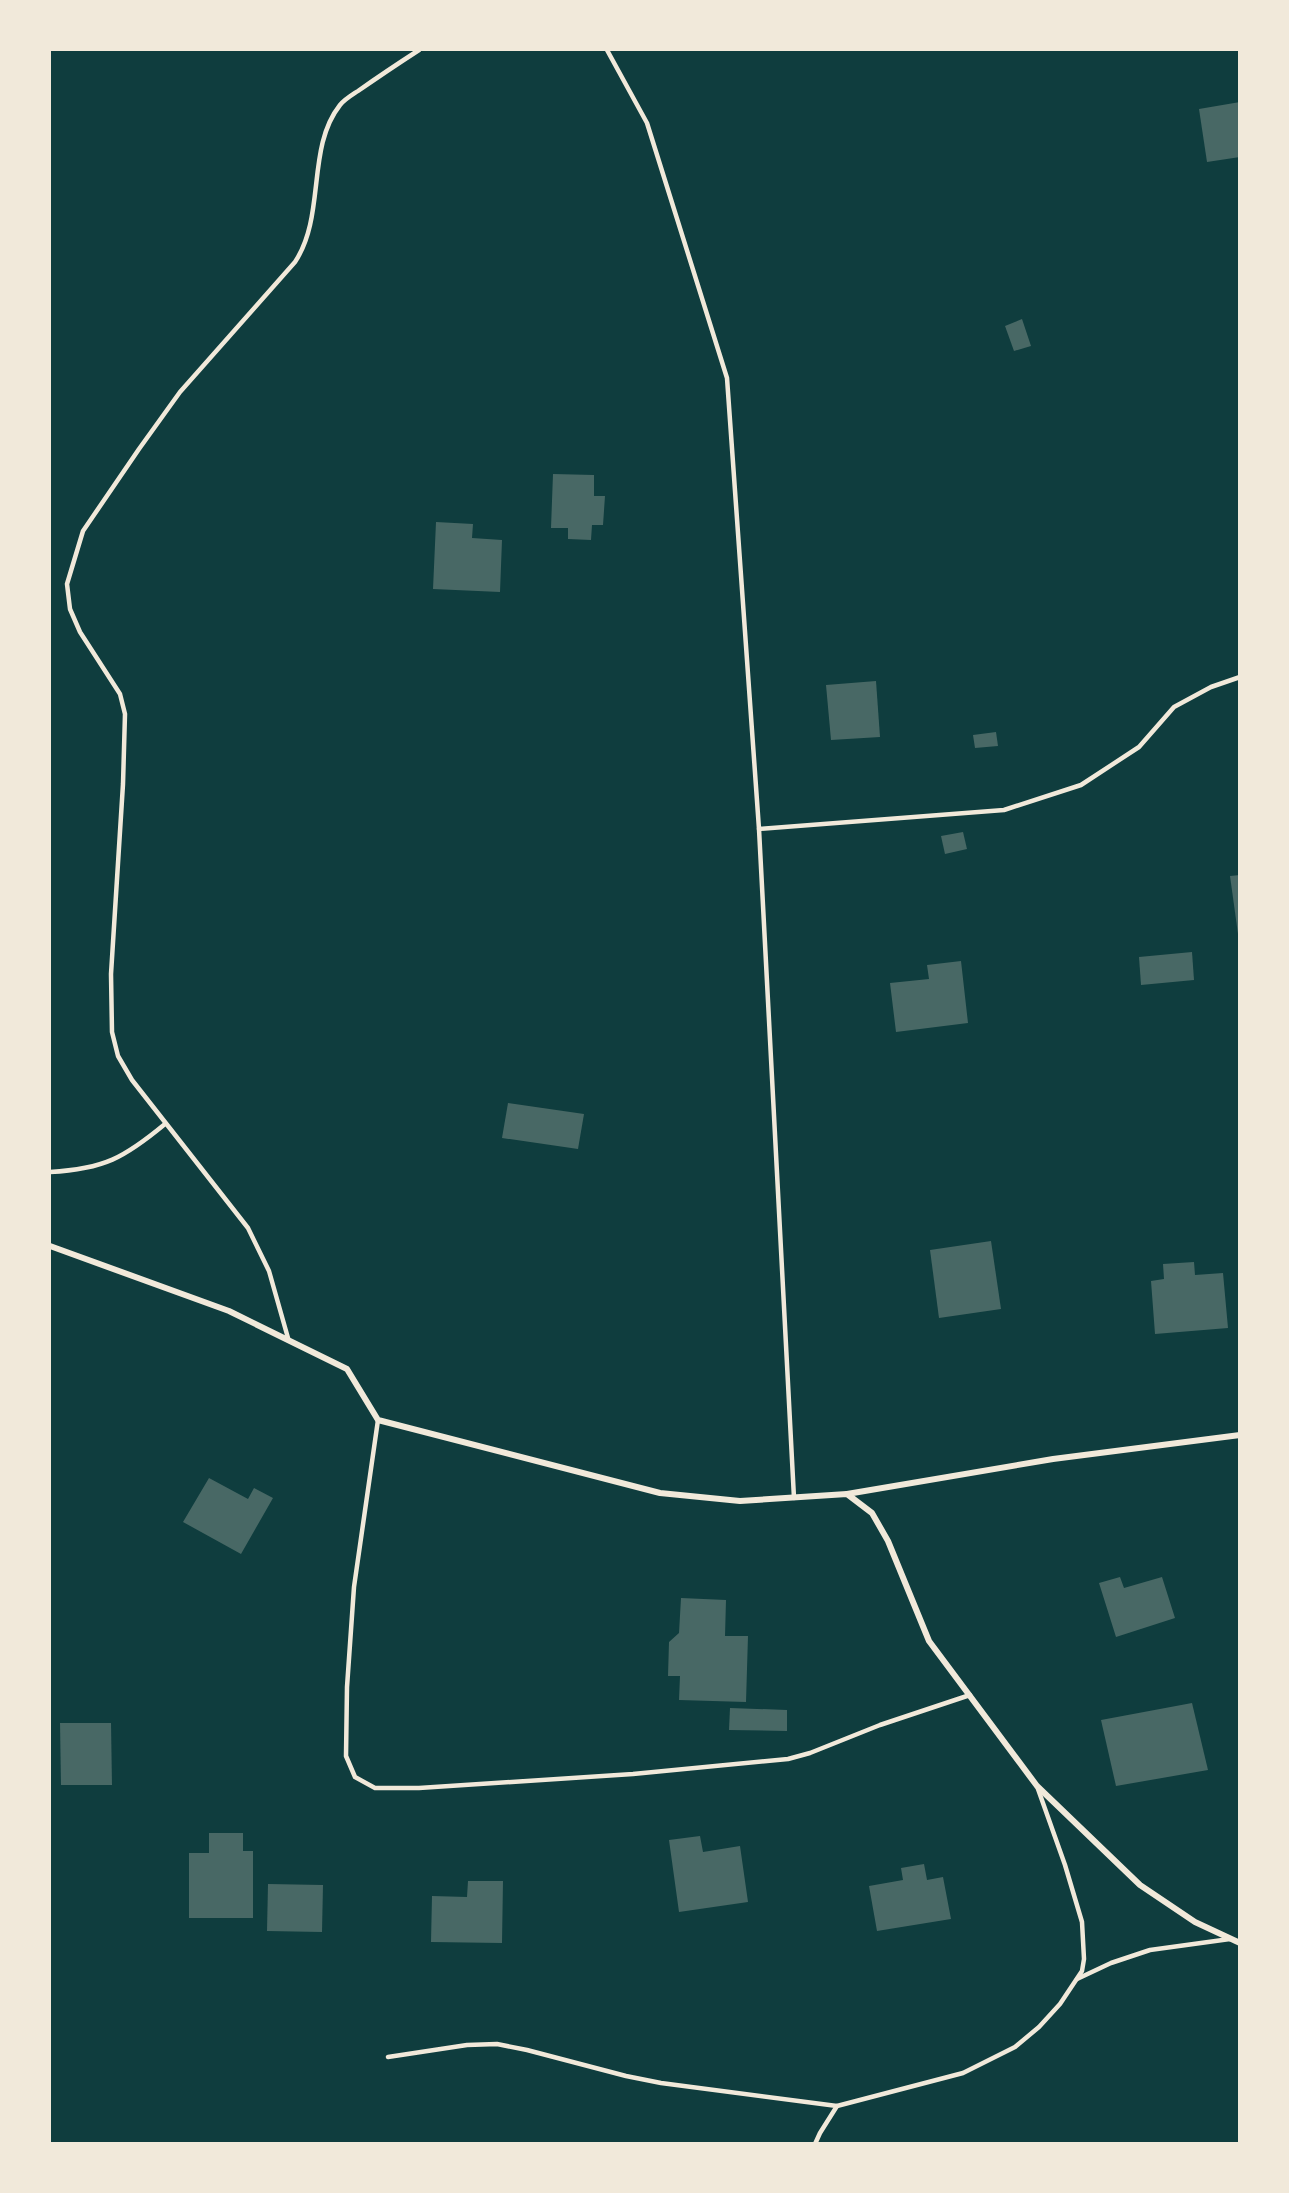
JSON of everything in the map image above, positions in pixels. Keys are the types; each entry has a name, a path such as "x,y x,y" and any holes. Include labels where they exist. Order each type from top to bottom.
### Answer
{"street":[{"path":"50,1246 229,1311 347,1369 378,1420 660,1493 740,1501 848,1494 1053,1459 1239,1435"},
{"path":"848,1494 872,1513 888,1540 929,1641 1037,1786 1140,1885 1195,1922 1239,1943"}],"lane":[{"path":"288,1338 269,1271 248,1228 132,1080 114,1044 111,974 125,714 120,694 80,632 70,609 67,584 83,531 113,486 180,392 304,249 315,202 322,145 329,124 341,103 420,50"},
{"path":"607,50 647,123 727,378 759,829 794,1498"},
{"path":"759,829 1004,810 1081,785 1139,747 1174,707 1211,687 1239,677"},
{"path":"50,1172 93,1167 119,1158 143,1143 165,1124"},
{"path":"378,1420 354,1587 347,1687 346,1756 355,1777 375,1788 419,1788 621,1774 788,1759 970,1695"},
{"path":"388,2056 467,2045 497,2044 661,2083 837,2106 963,2073 1016,2047 1060,2004 1082,1971 1084,1959 1082,1922 1037,1786"},
{"path":"1077,1979 1111,1963 1150,1950 1230,1939"},
{"path":"816,2144 820,2133 837,2106"}],"building":[{"path":"1240,102 1240,157 1207,162 1199,109"},
{"path":"1022,319 1031,346 1014,351 1005,326"},
{"path":"553,474 594,475 594,496 605,496 603,525 592,525 591,540 568,539 568,528 551,528"},
{"path":"436,522 473,524 472,538 502,540 500,592 433,589"},
{"path":"876,681 880,737 831,740 826,685"},
{"path":"996,732 998,746 975,748 973,735"},
{"path":"963,832 967,849 945,854 941,836"},
{"path":"1240,875 1240,934 1238,934 1230,876"},
{"path":"1192,952 1194,980 1141,985 1139,957"},
{"path":"961,961 968,1023 896,1032 890,983 929,979 927,965"},
{"path":"508,1103 584,1114 578,1149 502,1138"},
{"path":"991,1241 1001,1309 939,1318 930,1250"},
{"path":"1194,1262 1195,1275 1223,1273 1228,1328 1155,1334 1151,1281 1164,1279 1163,1264"},
{"path":"209,1478 248,1499 254,1488 273,1498 241,1554 183,1522"},
{"path":"1120,1577 1124,1588 1162,1577 1175,1618 1116,1637 1099,1583"},
{"path":"681,1598 726,1600 725,1636 748,1636 746,1702 679,1700 680,1676 668,1676 669,1642 679,1633"},
{"path":"1192,1703 1208,1770 1116,1786 1101,1720"},
{"path":"730,1708 787,1710 787,1731 729,1730"},
{"path":"60,1723 111,1723 112,1785 61,1785"},
{"path":"209,1833 243,1833 243,1851 253,1851 253,1918 189,1918 189,1853 209,1853"},
{"path":"700,1836 703,1852 740,1846 748,1902 679,1912 669,1840"},
{"path":"924,1864 927,1880 943,1877 951,1919 877,1931 869,1886 903,1880 901,1868"},
{"path":"468,1881 503,1881 502,1943 431,1942 432,1896 467,1897"},
{"path":"268,1884 323,1885 322,1932 267,1931"}]}
